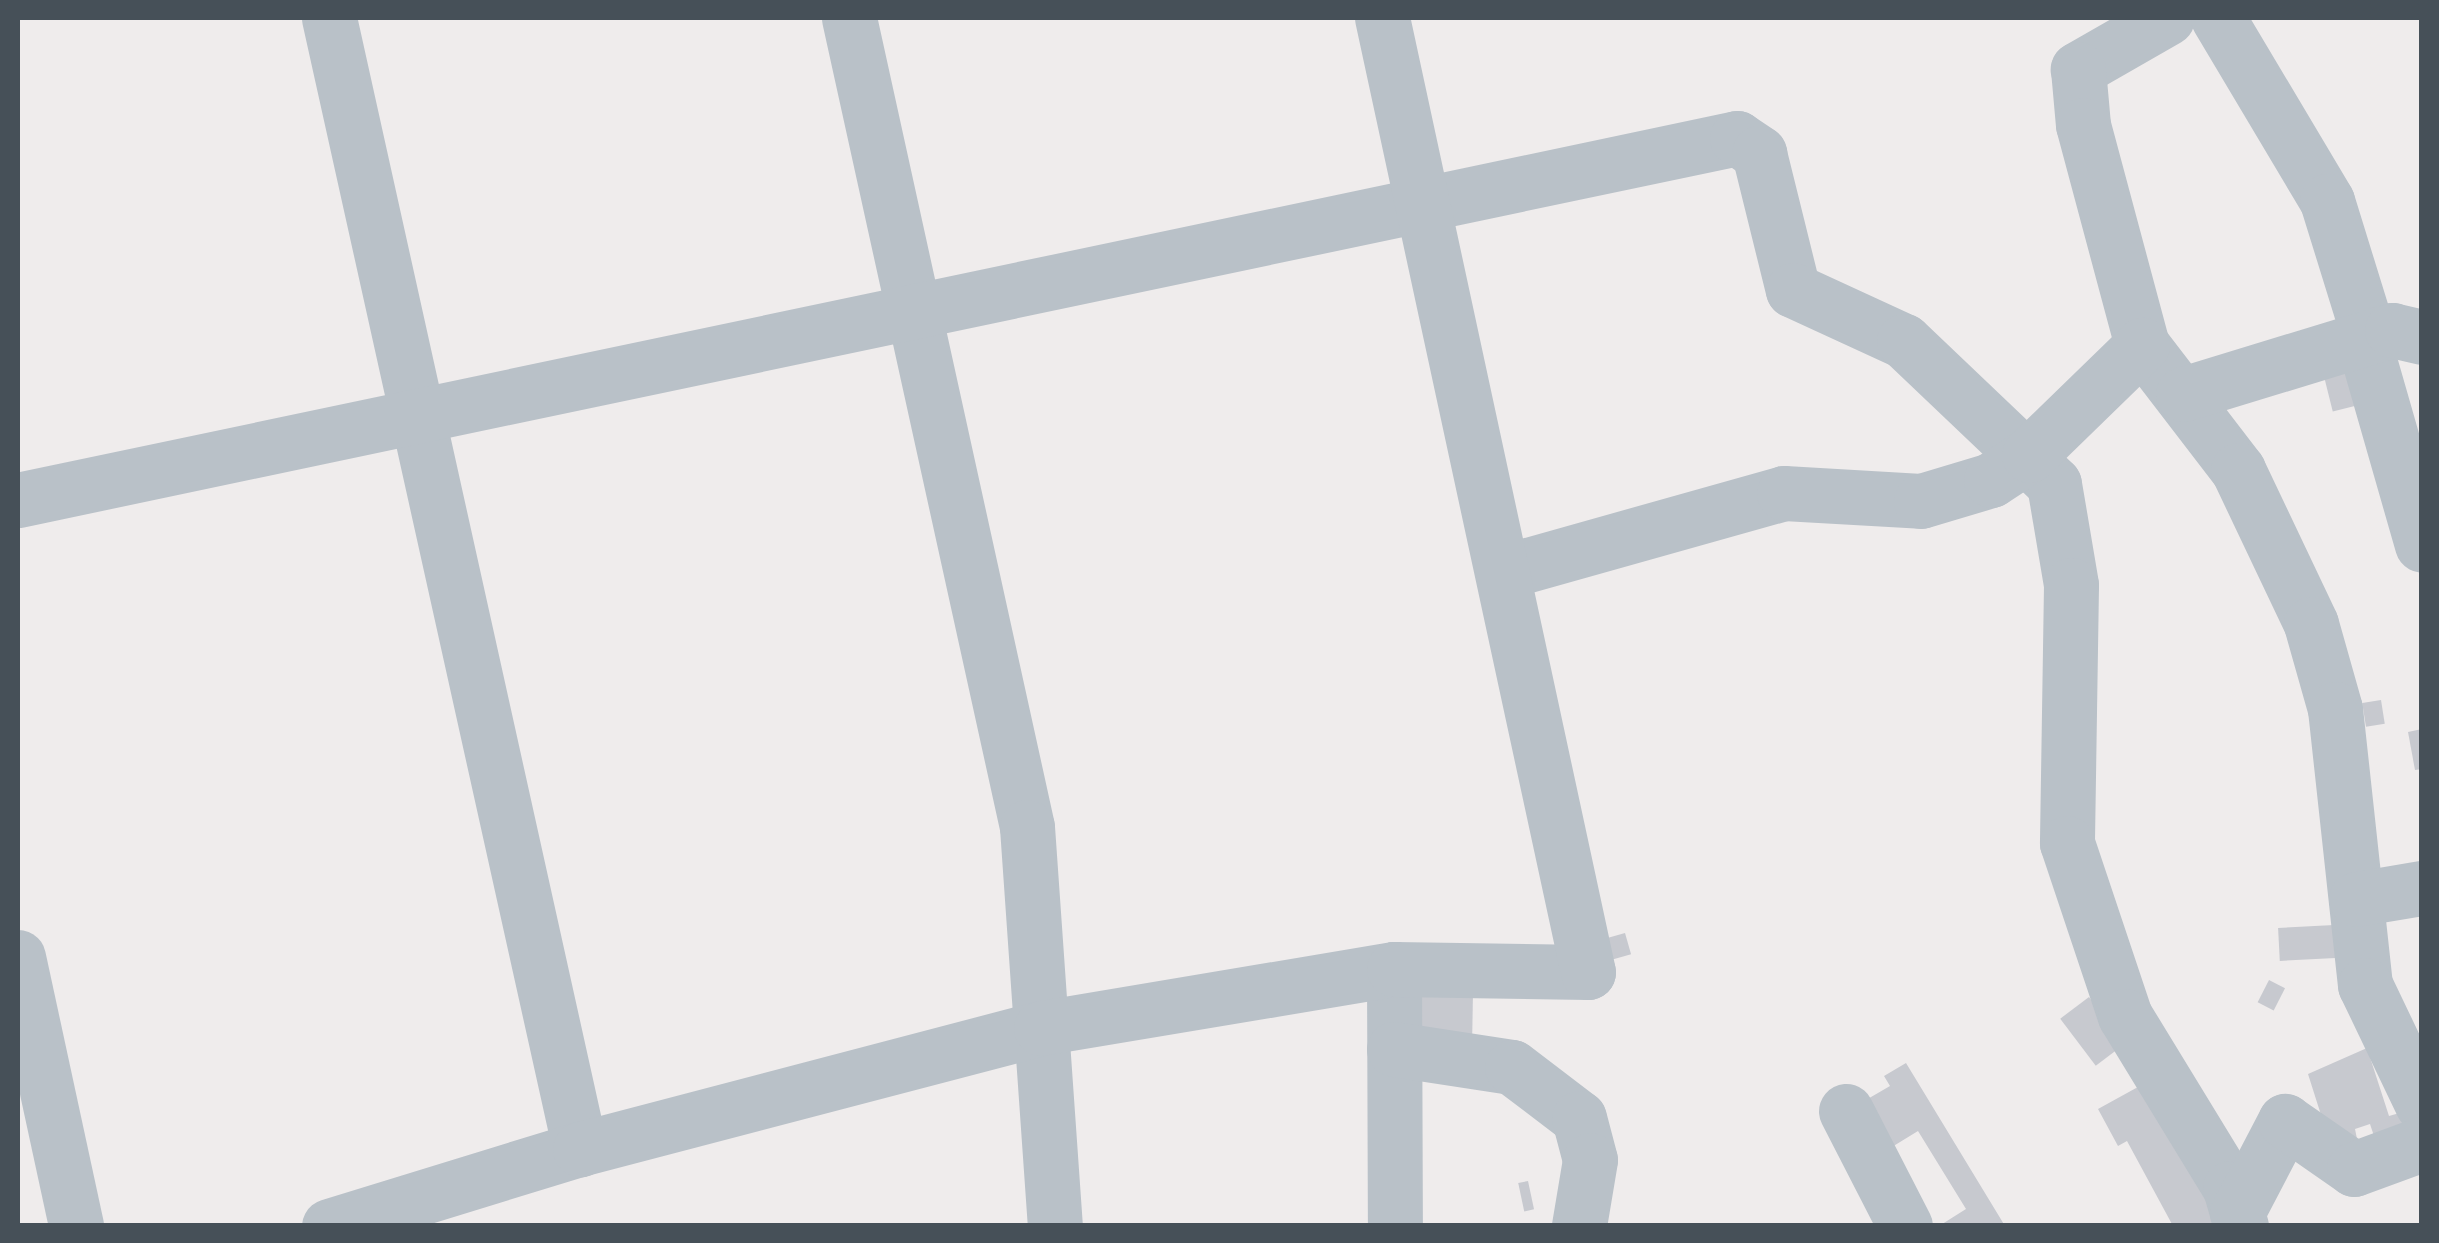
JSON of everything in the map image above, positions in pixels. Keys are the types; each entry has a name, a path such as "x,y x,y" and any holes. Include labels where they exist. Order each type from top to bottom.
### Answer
{"street":[{"path":"329,18 414,417 580,1148"},
{"path":"849,18 1027,827 1055,1226"},
{"path":"329,1226 580,1148 1042,1028 1394,969 1588,972 1382,18"},
{"path":"2167,18 2078,69 2083,125 2142,346 2184,394 2238,470 2311,624 2335,709 2366,985 2422,1104"},
{"path":"2218,18 2327,201 2385,338 2422,545"},
{"path":"18,500 1737,138 1759,153 1793,290 1904,340 2029,454 2054,484 2072,585 2067,843 2125,1016 2230,1188 2239,1219"},
{"path":"2184,394 2385,338"},
{"path":"1503,572 1784,493 1921,500 1991,480 2029,454 2142,346"},
{"path":"2356,899 2422,888"},
{"path":"18,956 76,1226"},
{"path":"1394,969 1395,1226"},
{"path":"1394,1049 1512,1067 1579,1118 1590,1160 1578,1226"},
{"path":"1846,1111 1905,1226"},
{"path":"2239,1219 2285,1121 2354,1169 2422,1144"}],"building":[{"path":"2358,368 2367,403 2333,411 2324,376"},
{"path":"2381,700 2385,724 2366,727 2362,703"},
{"path":"2422,729 2422,769 2415,770 2408,732"},
{"path":"2334,925 2336,958 2280,961 2278,928"},
{"path":"1625,933 1631,954 1610,960 1604,939"},
{"path":"2269,980 2285,988 2274,1010 2258,1002"},
{"path":"1420,991 1473,992 1472,1035 1419,1034"},
{"path":"2089,997 2125,1044 2096,1066 2060,1019"},
{"path":"2367,1048 2389,1116 2403,1112 2411,1137 2378,1148 2370,1124 2355,1129 2357,1139 2328,1137 2308,1074"},
{"path":"1906,1063 2005,1226 1939,1226 1966,1209 1918,1131 1887,1150 1859,1104 1890,1086 1884,1076"},
{"path":"2147,1082 2224,1226 2173,1226 2127,1141 2118,1146 2098,1109"},
{"path":"1528,1181 1534,1209 1524,1211 1518,1183"}]}
